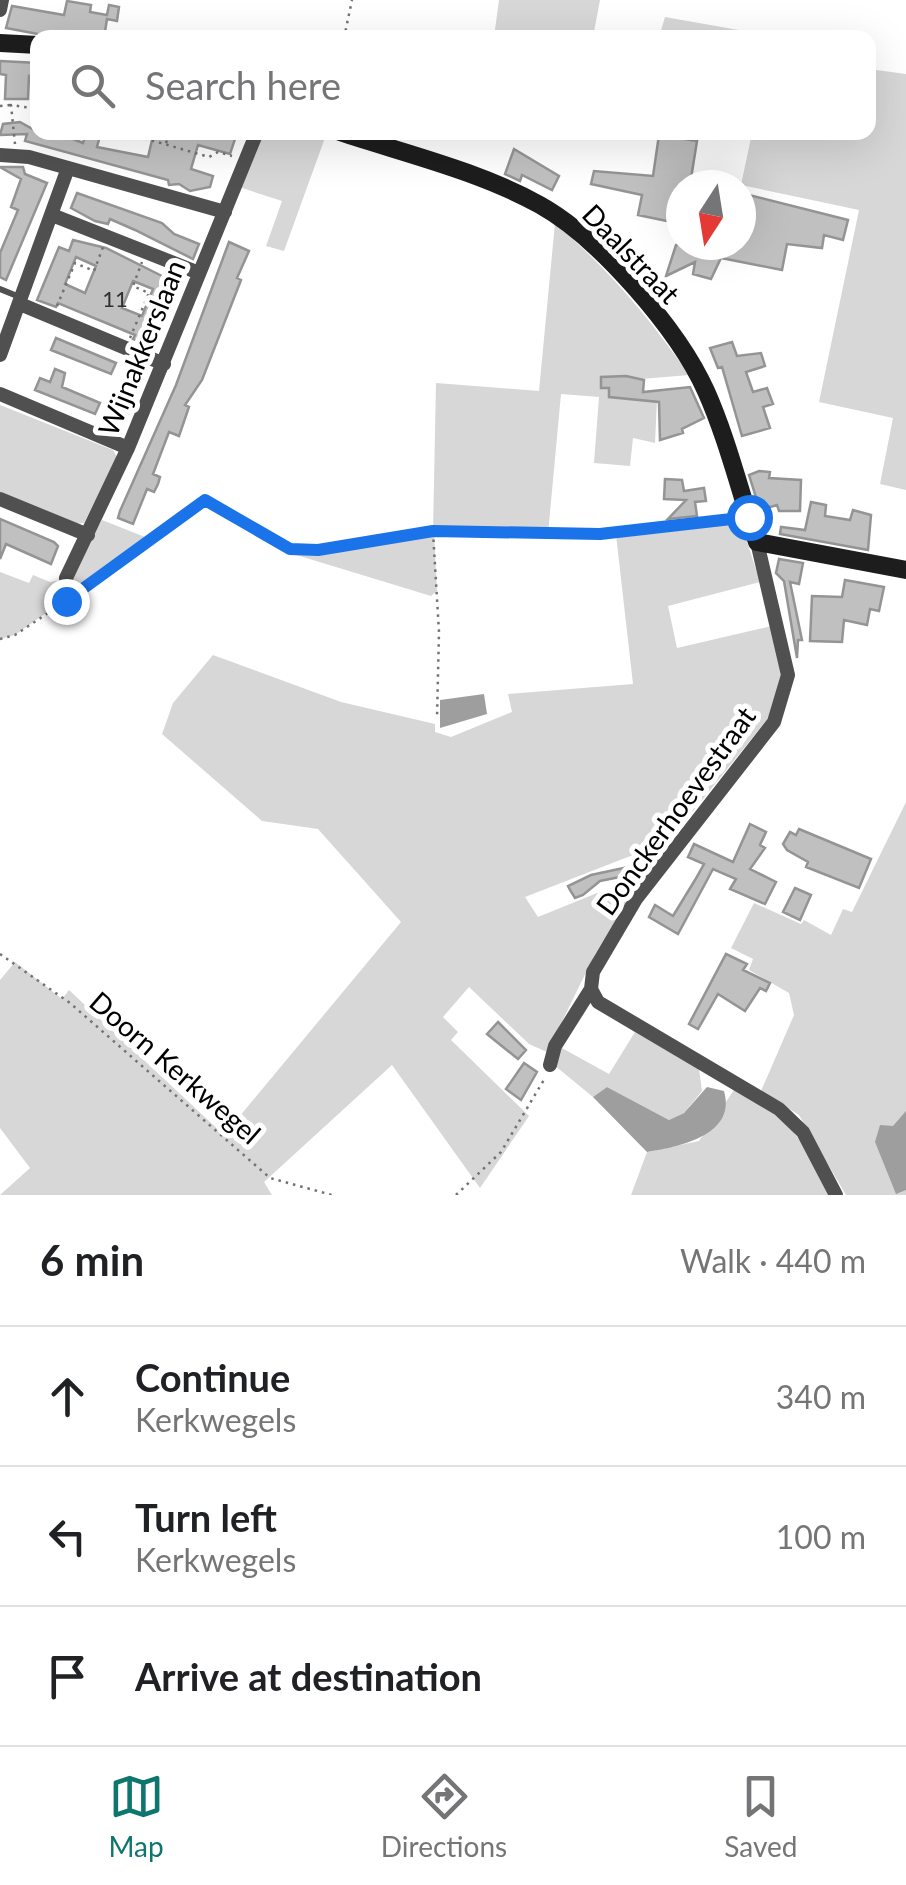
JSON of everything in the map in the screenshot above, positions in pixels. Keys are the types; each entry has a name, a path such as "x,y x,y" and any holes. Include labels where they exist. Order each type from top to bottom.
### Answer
{"street":[{"path":"0,10 2,0"},
{"path":"0,43 30,45"},
{"name":"Wijnakkerslaan","path":"66,578 164,364 253,140"},
{"name":"Daalstraat","path":"363,140 544,206 574,228 625,280 694,369 757,542"},
{"path":"8,155 224,212"},
{"path":"0,355 68,168"},
{"path":"52,215 200,273"},
{"path":"21,301 52,318 110,338 119,346 164,364"},
{"path":"0,394 128,448"},
{"path":"0,499 88,535"},
{"path":"757,542 906,570"},
{"name":"Donckerhoevestraat","path":"550,1065 555,1046 591,989 593,972 636,899 774,722 783,702 788,675 757,542"},
{"path":"591,989 598,1002 780,1110 804,1132 836,1195"}],"lane":[{"path":"0,289 21,301"}],"path":[{"path":"346,30 352,0"},
{"path":"8,155 12,105"},
{"path":"0,106 30,108"},
{"path":"152,140 246,160"},
{"path":"166,144 167,140"},
{"path":"52,318 75,263 94,270 108,236"},
{"path":"119,346 148,293 132,286 146,252"},
{"path":"0,638 15,636 200,501 214,502 290,549 318,550 433,531 600,534 749,517"},
{"path":"433,531 437,718"},
{"name":"Doorn Kerkwegel","path":"0,954 70,1003 270,1178 332,1195"},
{"path":"456,1195 501,1152 550,1065"}],"shaded area":[{"path":"499,0 600,0 594,30 495,30"},
{"path":"665,17 738,30 661,30"},
{"path":"876,70 906,74 906,490 880,484 893,418 819,402 859,210 756,188 756,170 744,170 751,140 876,140"},
{"path":"259,140 324,140 284,251 266,246 282,201 239,187"},
{"path":"555,223 627,294 689,375 629,380 627,399 657,401 655,443 633,438 630,466 594,463 599,397 561,394 548,534 434,531 437,591 431,596 290,553 290,549 318,550 433,531 436,383 539,391"},
{"path":"0,405 113,450 117,457 84,523 75,524 0,493"},
{"path":"102,520 150,539 15,635 0,639 0,572 29,583 33,575 50,582 69,579"},
{"path":"741,523 760,582 668,606 677,648 772,626 782,673 778,706 669,841 525,897 538,917 597,893 638,884 595,954 547,1052 529,1044 469,987 443,1017 458,1032 451,1040 529,1116 480,1188 392,1065 264,1182 272,1195 0,1195 30,1168 0,1128 0,980 15,962 62,999 69,990 224,1135 401,922 318,829 262,821 162,734 173,703 213,655 341,702 435,724 435,732 451,737 512,712 508,694 633,684 616,535 663,525"},
{"path":"484,694 487,714 440,728 440,700"},
{"path":"906,802 906,1195 846,1195 799,1115 761,1091 794,1015 789,993 749,970 753,959 731,948 754,903 801,924 804,920 831,935 843,909 852,912"},
{"path":"635,1032 699,1069 702,1091 684,1113 669,1120 607,1087 593,1097 554,1065 560,1047 609,1074"},
{"path":"607,1087 669,1120 684,1113 707,1087 724,1091 726,1106 722,1119 702,1136 647,1152 593,1097"},
{"path":"734,1090 783,1121 831,1195 631,1195 647,1152 699,1141"},
{"path":"906,1111 906,1190 896,1194 875,1142 880,1125 893,1126"}],"building":[{"path":"67,1 91,5 90,12 107,15 109,5 119,7 117,21 107,19 105,30 30,33 6,28 12,6 64,15"},
{"path":"0,61 30,63 28,99 5,99 6,75 0,74"},
{"path":"20,122 30,128 30,140 99,140 97,147 148,157 152,140 235,140 230,154 198,145 191,169 213,176 210,187 190,191 179,184 169,185 168,180 25,141 27,134 0,135 3,124"},
{"path":"658,140 697,141 692,170 666,170 666,221 638,215 642,195 591,184 594,171 653,176"},
{"path":"514,149 559,176 552,190 522,175 520,181 505,174"},
{"path":"0,167 23,167 25,174 47,183 6,280 0,277 0,253 18,210 11,207 21,179"},
{"path":"77,193 162,223 174,234 199,244 193,259 110,219 108,224 95,221 71,208"},
{"path":"756,197 848,220 843,240 824,235 822,248 787,244 782,270 731,260 756,260"},
{"path":"73,240 106,248 168,279 163,291 173,294 151,347 133,339 135,335 58,303 56,307 37,300 59,247 69,251","holes":["76,257 96,266 85,293 65,284","133,281 153,289 142,316 122,308"]},
{"path":"229,242 249,251 237,278 241,280 202,380 185,405 189,407 179,436 169,432 153,474 160,477 158,484 154,492 147,489 133,524 118,518 120,511 176,385"},
{"path":"671,260 720,260 711,279 693,274 695,262 666,276"},
{"path":"56,338 116,363 111,374 51,350"},
{"path":"732,342 737,356 761,353 765,366 746,372 753,392 767,388 773,404 763,407 770,428 742,436 722,367 718,368 710,348"},
{"path":"55,369 65,373 62,387 100,403 95,414 35,390 40,378 50,382"},
{"path":"131,373 143,378 125,422 113,418"},
{"path":"601,377 644,380 643,392 690,387 704,418 682,429 683,433 660,440 659,402 609,397 609,388 601,388"},
{"path":"770,472 769,478 801,480 800,511 779,511 777,505 760,510 749,475"},
{"path":"665,479 682,480 684,491 704,488 706,501 695,502 697,516 668,519 686,500 664,499"},
{"path":"811,502 826,505 825,516 850,520 853,510 871,515 868,550 780,534 781,527 805,530"},
{"path":"0,519 54,542 58,546 51,564 6,544 0,559"},
{"path":"779,559 803,563 799,584 790,582 802,640 798,640 797,658 784,581 776,573"},
{"path":"845,580 884,587 879,611 870,609 867,625 844,620 842,642 810,641 812,596 842,597"},
{"path":"750,824 766,832 760,845 765,848 750,869 776,882 765,904 730,889 736,879 713,869 678,934 649,917 655,905 673,916 704,864 688,857 694,844 733,862"},
{"path":"799,829 871,859 859,888 806,867 808,862 787,850 783,844 790,832 796,835"},
{"path":"633,866 635,874 600,881 575,898 568,886 591,875"},
{"path":"795,888 811,895 800,920 783,912"},
{"path":"726,954 747,964 743,970 770,983 766,991 760,988 745,1011 718,994 698,1029 689,1024"},
{"path":"498,1022 526,1050 518,1059 487,1034"},
{"path":"524,1063 537,1072 521,1100 506,1089"}],"route":[{"path":"66,601 205,500 290,549 318,550 400,533 600,534 749,517"}]}
